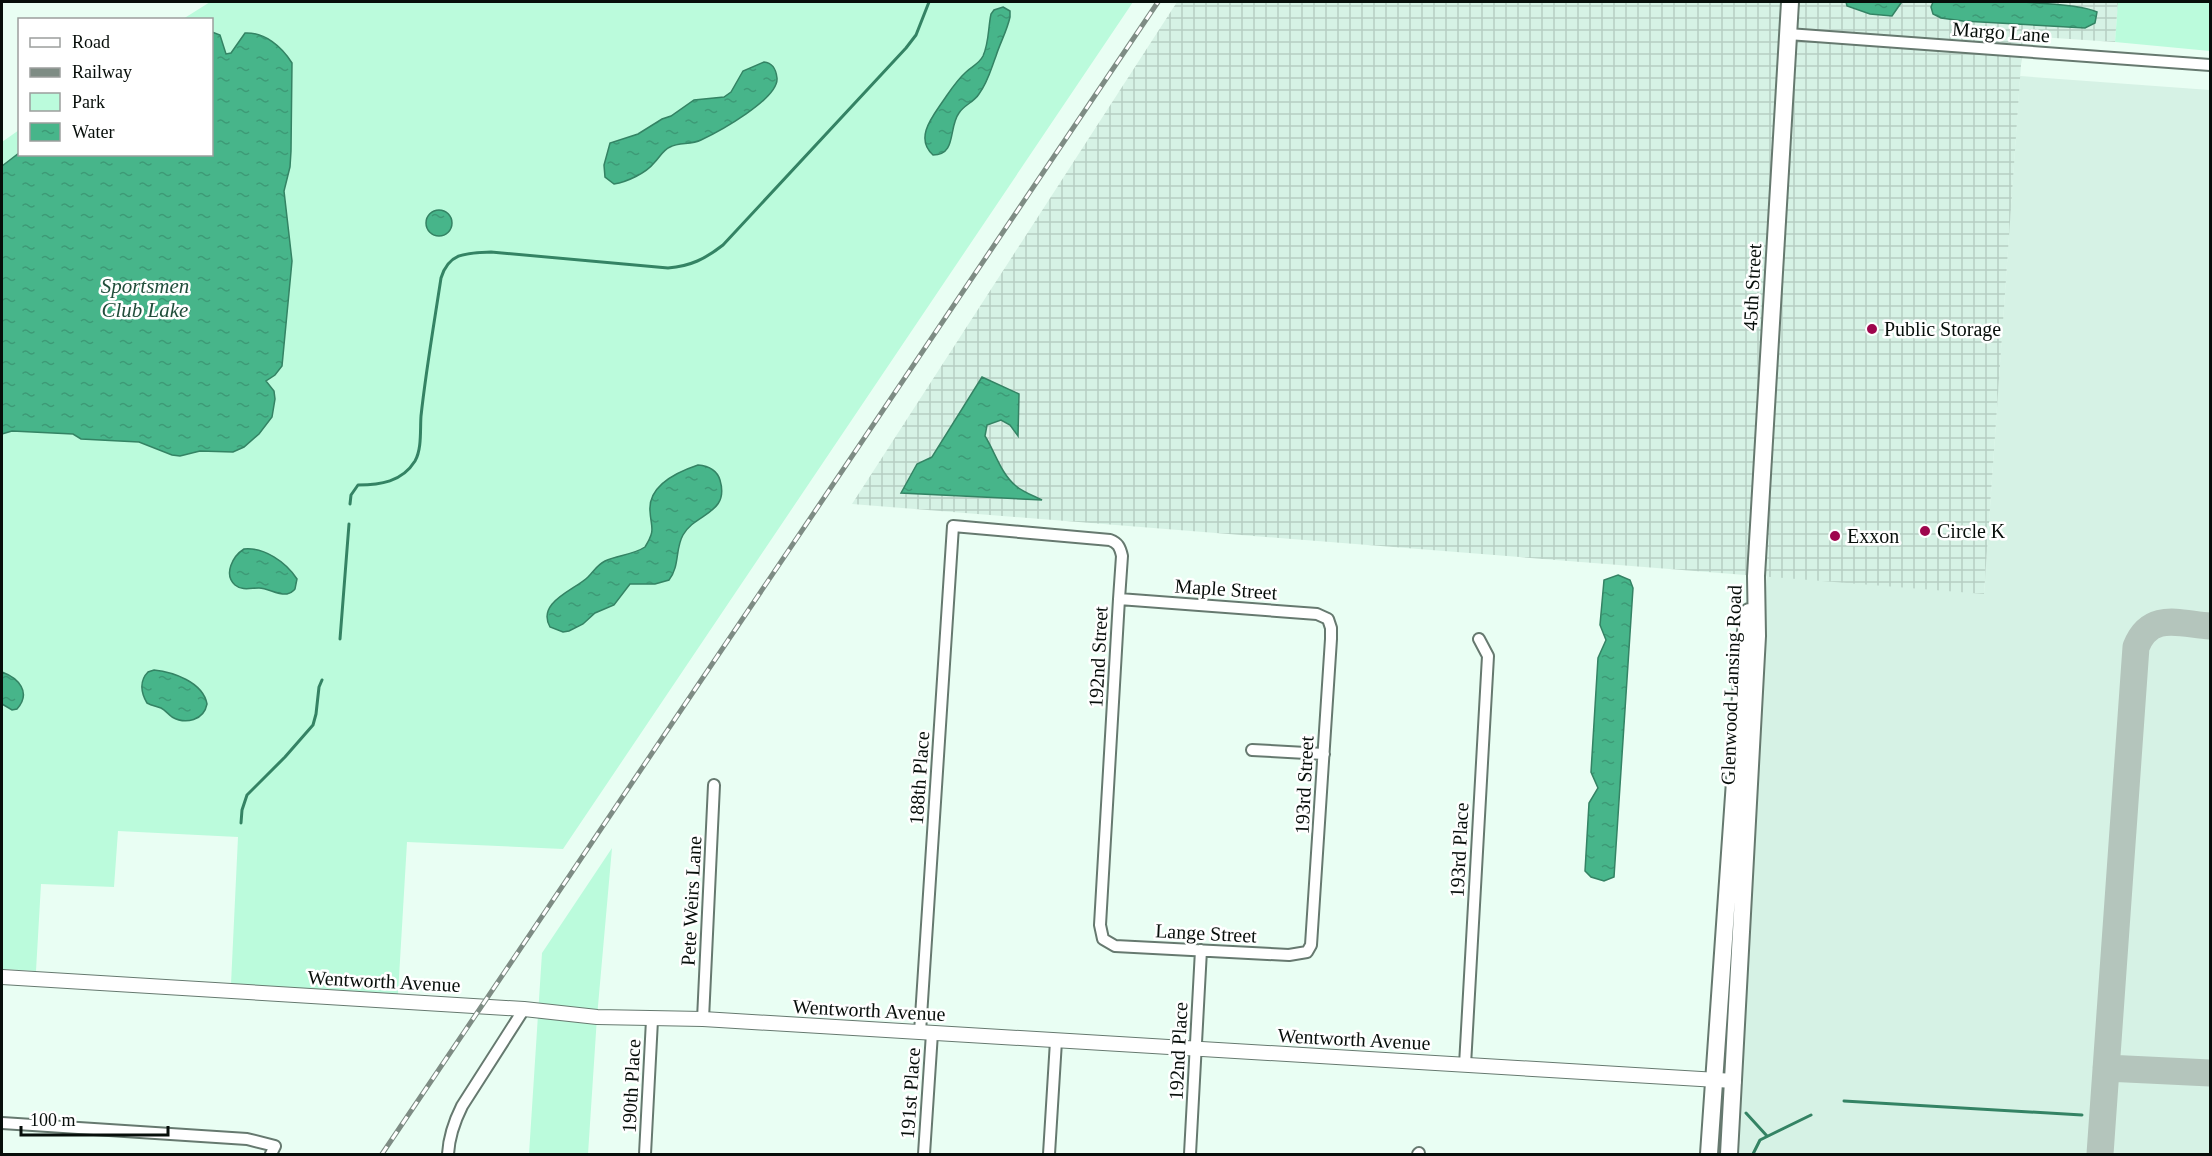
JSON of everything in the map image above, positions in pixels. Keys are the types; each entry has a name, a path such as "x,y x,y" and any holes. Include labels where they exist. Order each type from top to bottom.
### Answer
{"main road":[{"name":"45th Street","path":"1756,576 1790,2"},
{"name":"Glenwood Lansing Road","path":"1709,1155 1744,638 1756,576"},
{"name":"Glenwood Lansing Road","path":"1729,1155 1757,636 1756,576"}],"street":[{"name":"Margo Lane","path":"1788,34 2211,65"},
{"name":"192nd Street","path":"953,526 1118,544 1122,556 1100,925 1104,939"},
{"name":"188th Place","path":"926,1033 953,526"},
{"name":"Maple Street","path":"1119,599 1317,614 1328,619"},
{"name":"193rd Street","path":"1307,952 1313,935 1331,628 1328,619"},
{"name":"193rd Place","path":"1465,1065 1488,656 1479,639"},
{"path":"1252,750 1324,754"},
{"name":"Pete Weirs Lane","path":"703,1019 714,785"},
{"name":"Lange Street","path":"1104,939 1115,946 1289,956 1307,952"},
{"name":"192nd Place","path":"1190,1155 1201,950"},
{"name":"Wentworth Avenue","path":"2,977 524,1009 597,1017 652,1020 703,1019 1734,1081"},
{"path":"448,1155 454,1121 524,1009"},
{"name":"190th Place","path":"645,1155 652,1020"},
{"name":"191st Place","path":"924,1155 926,1033"},
{"path":"1049,1155 1056,1041"},
{"path":"2,1124 247,1138 273,1150"}],"shaded area":[{"path":"1177,2 2118,2 2115,42 2023,36 1984,594 852,504"},
{"path":"2020,76 2210,90 2210,1154 1732,1154 1767,571 1984,593"}],"green space":[{"path":"210,2 1133,2 563,849 407,842 398,994 231,984 238,837 118,831 114,887 41,884 36,971 2,969 2,142 18,131 18,156 213,156 213,18 185,18"},
{"path":"2118,2 2210,2 2210,51 2115,42"},
{"path":"612,848 588,1154 529,1154 542,953"}],"water":[{"path":"1846,2 1901,3 1892,16 1870,14 1847,6"},
{"path":"1933,2 2043,3 2084,8 2097,12 2095,23 2085,28 1963,21 1941,18 1933,14 1931,7"},
{"path":"1003,7 1010,11 1010,17 987,80 977,97 959,113 946,151 933,155 925,142 930,120 956,82 981,59 985,51 991,14 994,10"},
{"name":"Sportsmen Club Lake","path":"213,32 220,35 226,54 231,53 245,33 266,38 283,51 292,63 290,167 284,191 292,261 282,366 266,381 274,391 275,399 272,417 259,434 244,447 233,452 200,451 180,456 139,442 81,439 73,434 12,431 2,434 2,166 18,154 18,156 213,156"},
{"path":"764,62 775,69 777,78 775,86 758,105 746,114 701,140 668,148 651,167 630,179 614,184 605,177 604,165 610,143 638,134 694,100 724,97 731,92 743,71"},
{"path":"439,210 448,214 452,223 448,232 439,236 430,232 426,223 430,214"},
{"path":"982,377 1019,394 1018,436 1010,425 1001,420 987,425 985,436 1011,481 1022,490 1042,500 901,493 917,464 932,457"},
{"path":"698,465 709,468 717,474 722,491 720,500 716,507 695,522 683,535 675,569 669,580 655,584 630,584 614,605 595,613 583,624 569,631 563,632 550,627 547,618 548,610 559,598 582,582 602,563 645,547 652,532 650,511 654,494 665,481 681,471"},
{"path":"244,549 259,550 281,562 297,579 295,589 283,594 262,588 244,589 235,585 231,581 231,566 236,556"},
{"path":"1618,575 1630,580 1633,588 1614,877 1604,881 1591,877 1585,871 1589,803 1598,788 1591,772 1598,658 1606,640 1600,625 1604,580"},
{"path":"154,670 178,676 200,690 207,704 202,714 194,720 183,721 147,703 142,691 142,683 148,672"},
{"path":"2,672 21,686 23,697 17,709 12,710 2,704"}],"waterway":[{"path":"350,504 351,495 358,485 390,481 404,474 415,461 420,445 425,382 441,278 449,263 467,254 491,252 668,268 684,266 704,258 723,245 906,48 916,35 929,2"},
{"path":"340,639 349,524"},
{"path":"241,823 247,795 313,725 322,680"},
{"path":"1844,1101 2082,1115"},
{"path":"1746,1113 1767,1136"},
{"path":"1753,1154 1760,1140 1811,1115"}],"taxiway":[{"path":"2100,1154 2136,647 2149,628 2158,624 2177,622 2210,626"},
{"path":"2106,1068 2210,1073"}],"railway":[{"path":"382,1154 1158,2"}],"place":[{"name":"Public Storage","path":"1872,329"},
{"name":"Circle K","path":"1925,531"},
{"name":"Exxon","path":"1835,536"}]}
